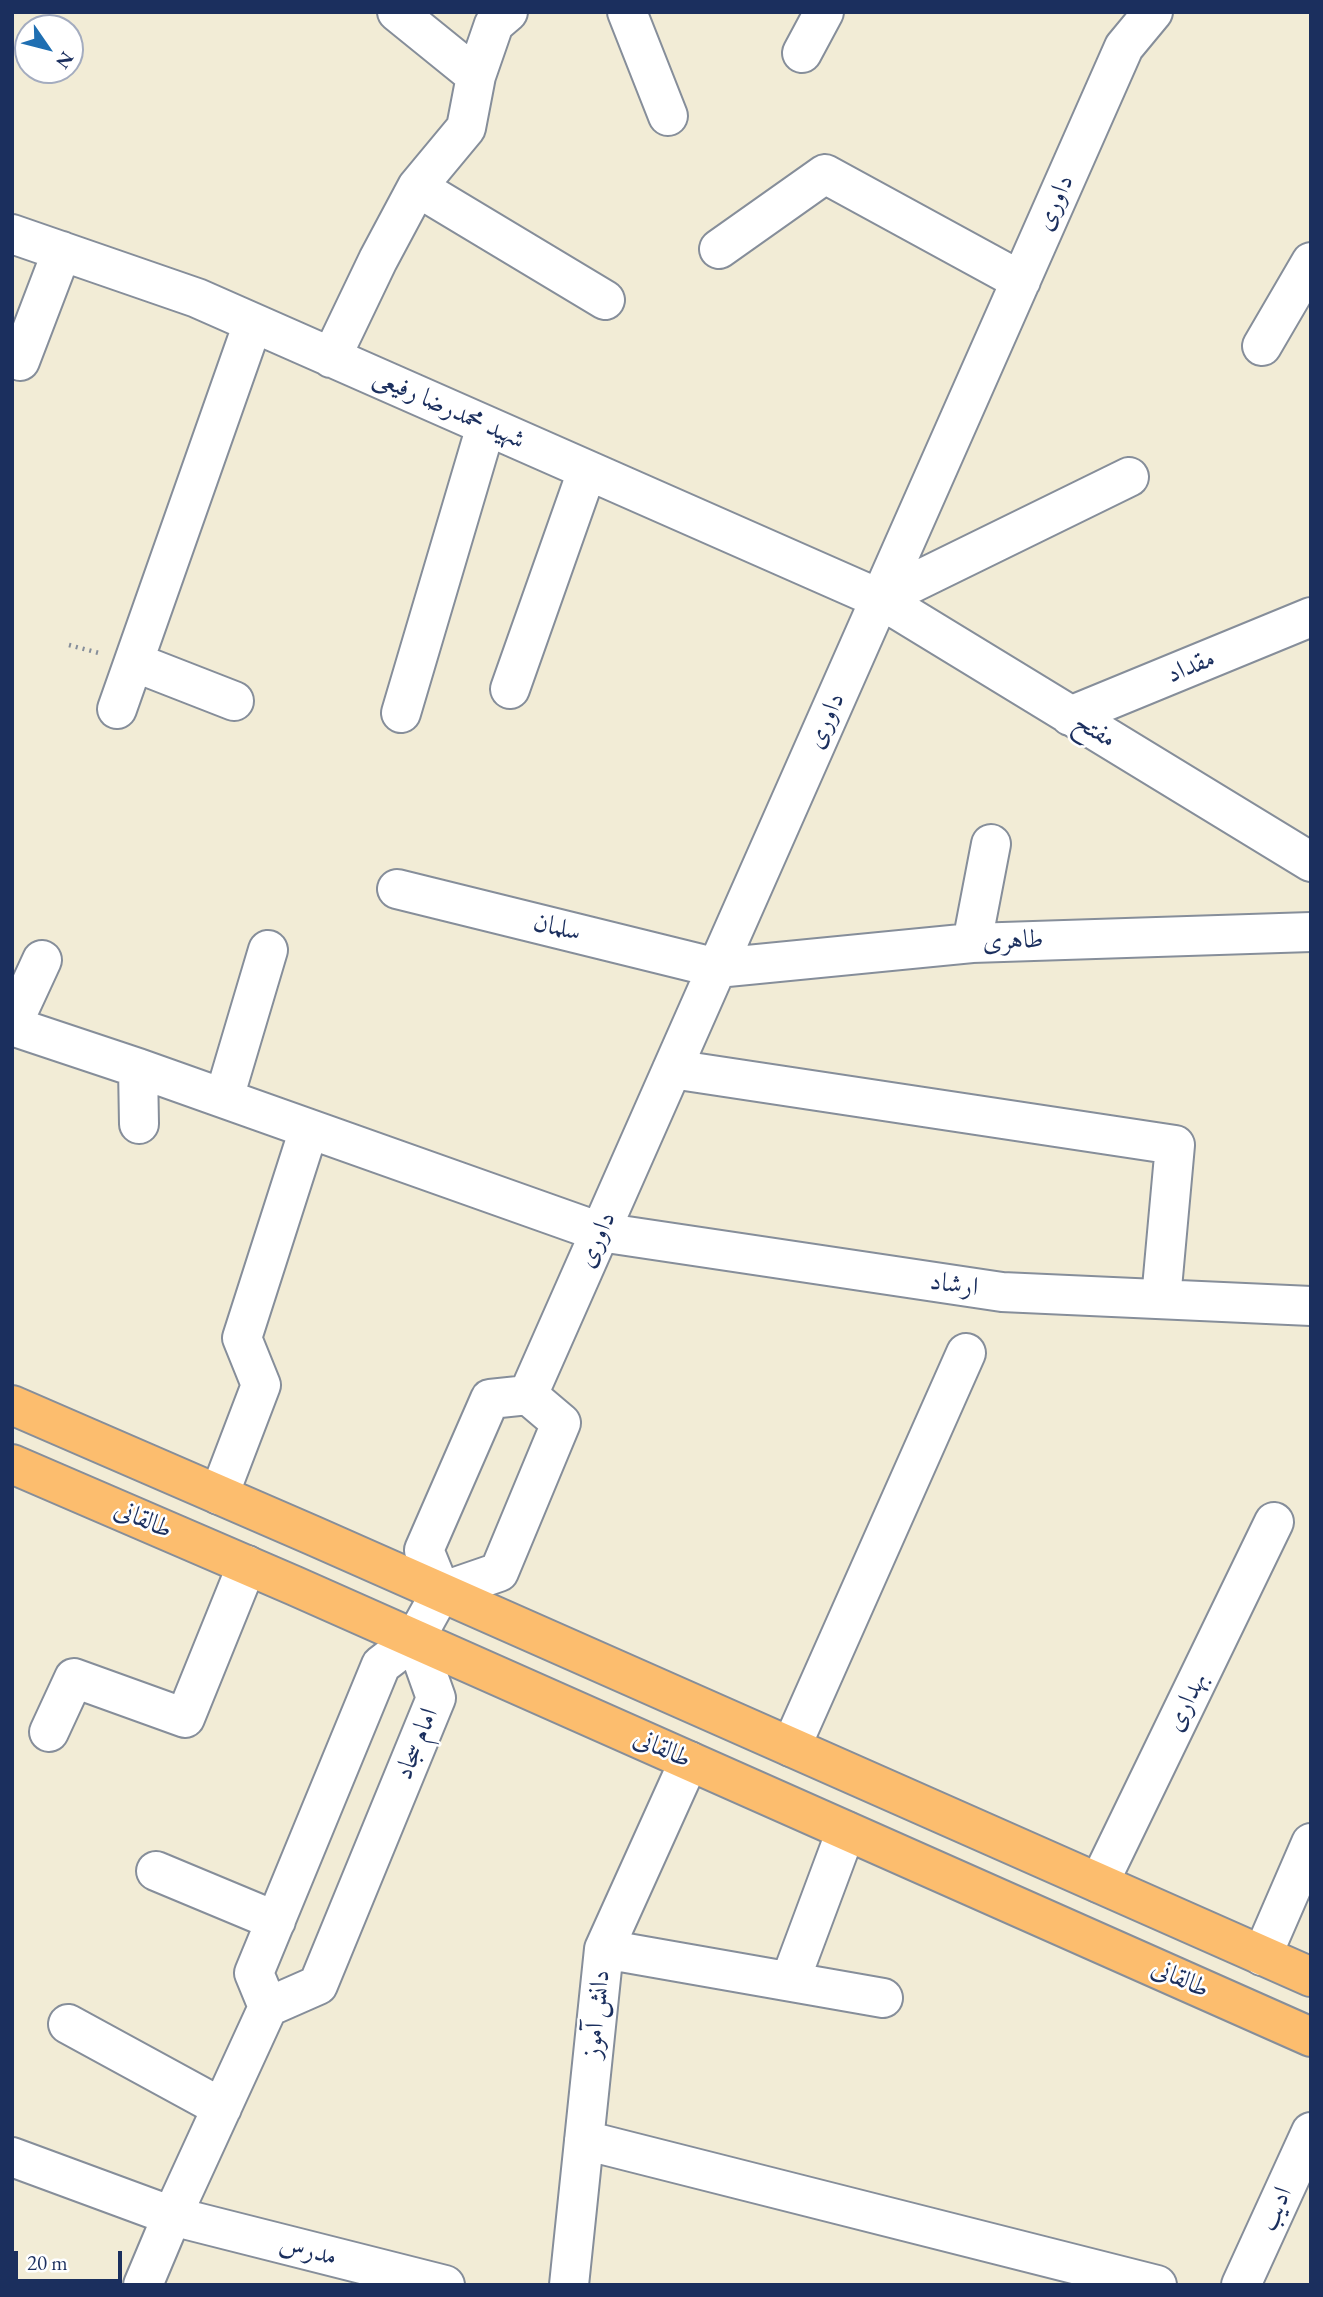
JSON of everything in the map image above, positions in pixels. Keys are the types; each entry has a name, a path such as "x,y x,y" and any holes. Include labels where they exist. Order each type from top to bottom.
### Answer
{"main road":[{"name":"طالقانی","path":"12,1405 1311,1977"},
{"name":"طالقانی","path":"12,1464 415,1639 1311,2037"}],"street":[{"path":"397,12 476,76"},
{"path":"331,358 377,260 417,187 466,128 476,76 494,24 509,12"},
{"path":"627,12 668,116"},
{"path":"802,53 824,12"},
{"name":"داوری","path":"528,1395 1021,281 1125,30 1153,12"},
{"path":"719,249 825,174 1021,281"},
{"path":"417,187 605,300"},
{"name":"شهید محمدرضا رفیعی","path":"12,234 197,298 880,599"},
{"path":"20,361 62,251"},
{"path":"1262,346 1311,262"},
{"path":"117,709 253,323"},
{"path":"401,713 486,426"},
{"path":"510,689 587,471"},
{"path":"880,599 1129,477"},
{"name":"مفتح","path":"880,599 1311,862"},
{"name":"مقداد","path":"1070,716 1311,617"},
{"path":"134,662 234,701"},
{"path":"972,943 991,844"},
{"name":"سلمان","path":"397,889 717,968"},
{"name":"طاهری","path":"717,968 972,943 1311,932"},
{"path":"224,1098 268,950"},
{"path":"12,1026 42,960"},
{"name":"ارشاد","path":"12,1026 224,1098 600,1232 1002,1292 1311,1306"},
{"path":"138,1068 139,1124"},
{"path":"672,1069 1175,1145 1161,1299"},
{"path":"219,1495 261,1385 242,1338 309,1129"},
{"path":"791,1747 966,1353"},
{"path":"143,2285 268,2007 254,1973 381,1665 415,1639 441,1592 499,1572 561,1423 528,1395 490,1399 424,1550 441,1592"},
{"name":"بهداری","path":"1099,1883 1274,1522"},
{"path":"49,1732 74,1678 185,1718 247,1565"},
{"name":"امام سجاد","path":"268,2007 318,1985 436,1698 415,1639"},
{"name":"دانش آموز","path":"569,2285 604,1949 689,1761"},
{"path":"790,1981 846,1831"},
{"path":"1262,1956 1311,1843"},
{"path":"156,1871 276,1921"},
{"path":"604,1949 883,1997"},
{"path":"68,2024 222,2108"},
{"name":"ادیب","path":"1241,2285 1311,2133"},
{"path":"584,2140 1157,2285"},
{"name":"مدرس","path":"12,2157 172,2216 445,2285"}]}
